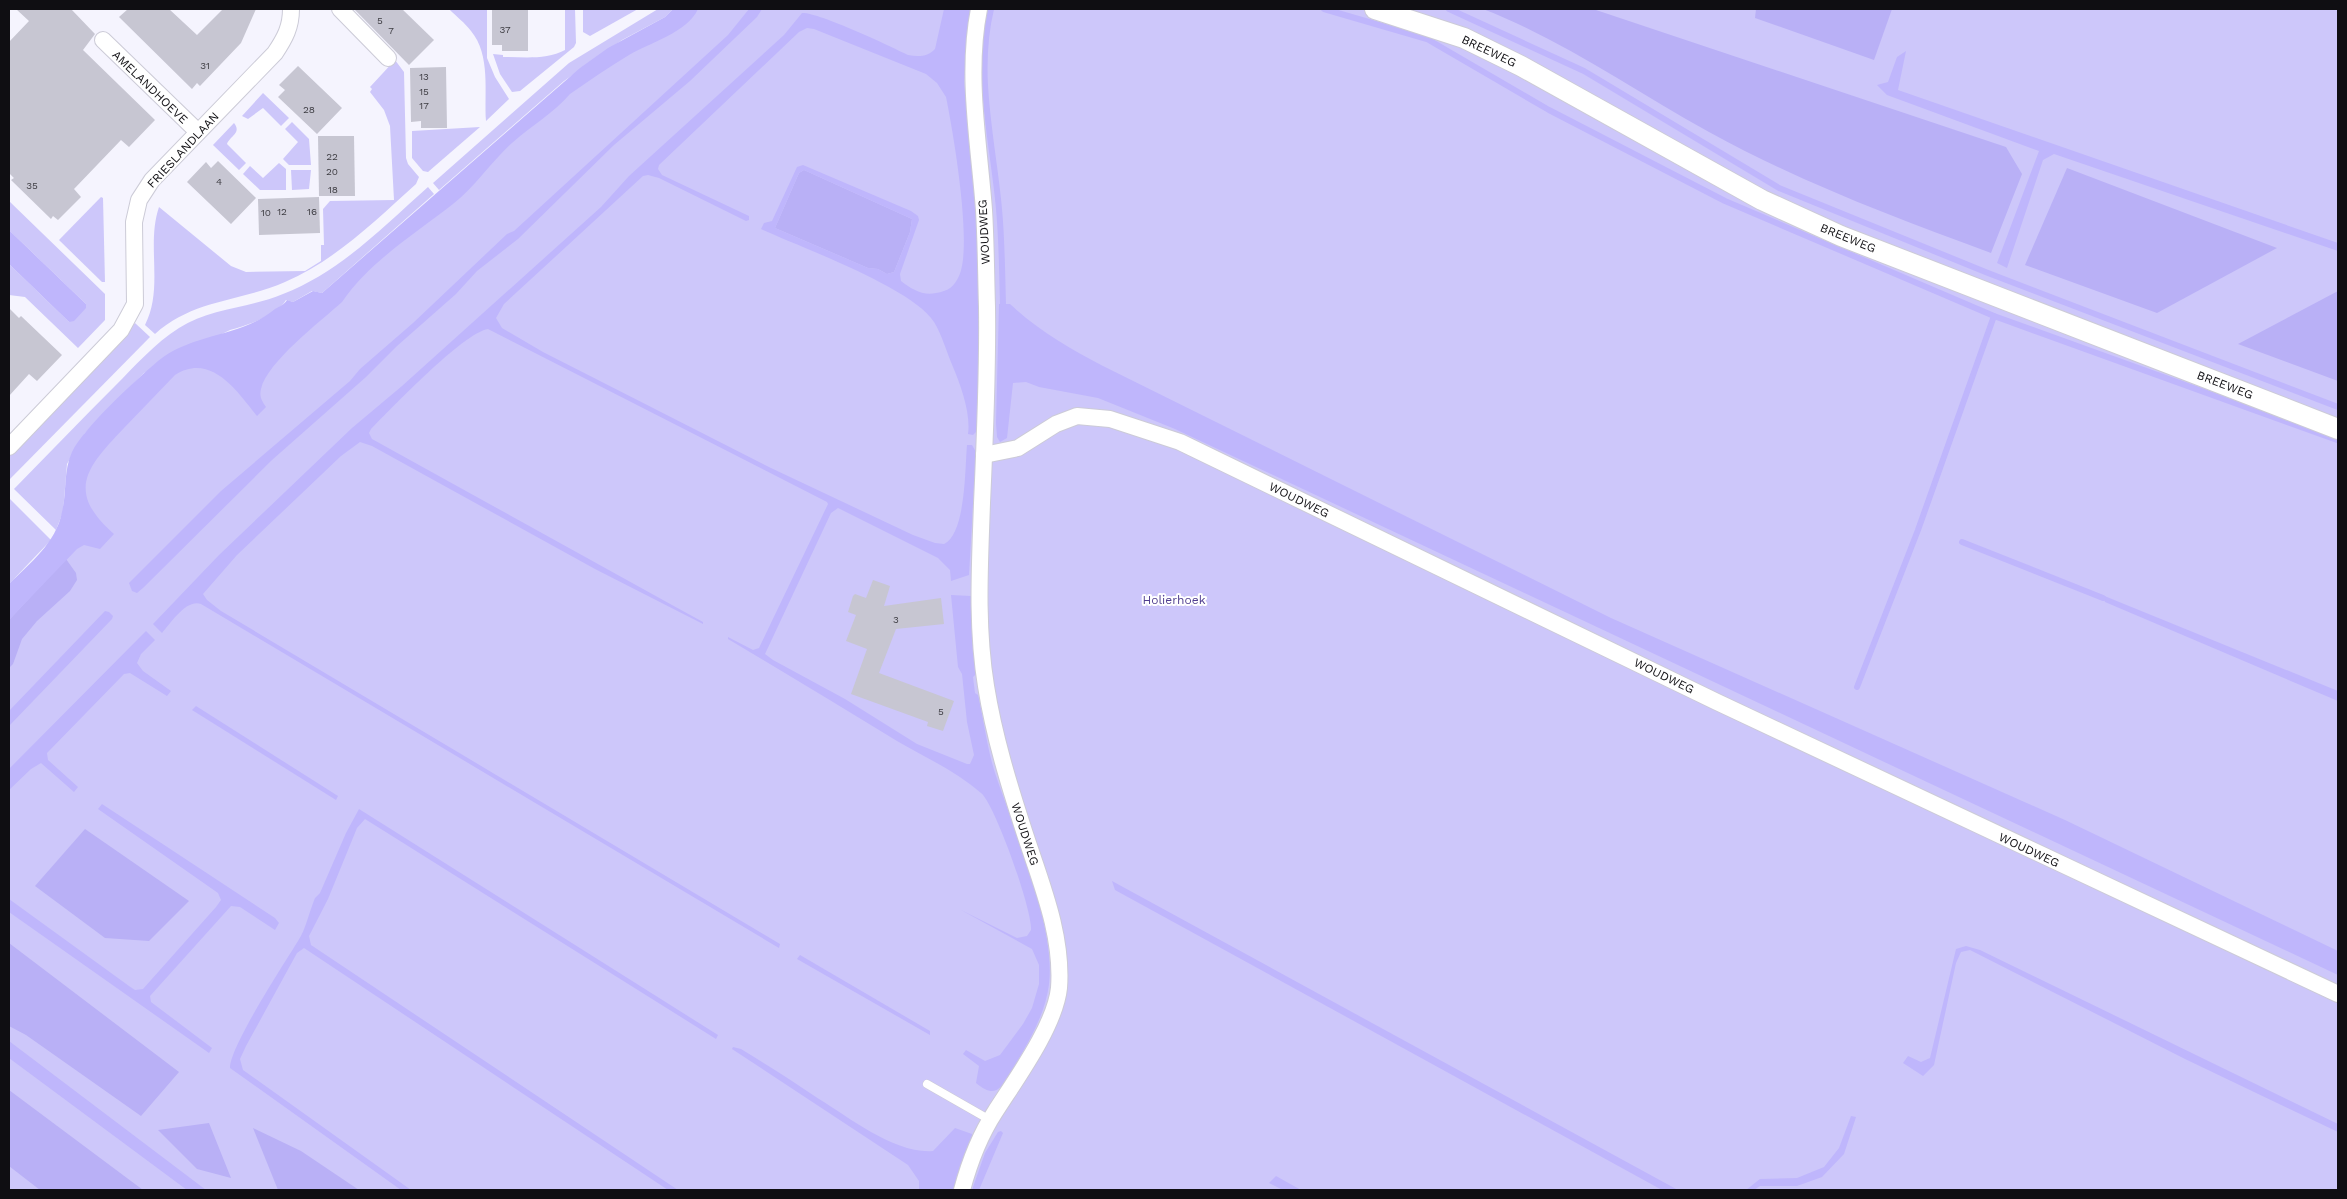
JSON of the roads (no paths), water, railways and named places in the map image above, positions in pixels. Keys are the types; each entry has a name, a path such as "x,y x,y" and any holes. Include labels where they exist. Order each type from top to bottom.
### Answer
{"street":[{"name":"FRIESLANDLAAN","path":"9,447 121,330 130,315 135,295 134,222 140,200 152,180 275,53 286,37 291,20 291,9"},
{"path":"340,9 388,58"},
{"name":"WOUDWEG","path":"962,1190 968,1169 990,1120 1021,1073 1054,1009 1058,990 1059,968 1050,913 1002,760 986,685 980,611 987,357 985,232 973,95 974,31 979,9"},
{"name":"BREEWEG","path":"1375,9 1464,38 1521,66 1762,200 1841,236 2338,429"},
{"name":"AMELANDHOEVE","path":"103,40 198,132"},
{"name":"WOUDWEG","path":"984,455 1018,448 1056,424 1077,416 1110,419 1180,442 1735,710 2338,994"}],"lane":[{"path":"927,1084 990,1120"}],"waterway":[{"path":"991,9 987,34 985,84 1000,221 1003,304"},
{"path":"1324,9 1427,39 1549,110 1725,201 1994,316 2337,440"},
{"path":"1449,9 1584,71 1779,188 1988,273 2338,407"},
{"path":"1857,687 1918,530 1994,316"},
{"path":"1962,542 2103,598"}],"park label":[{"name":"Holierhoek","path":"1174,600"}]}
